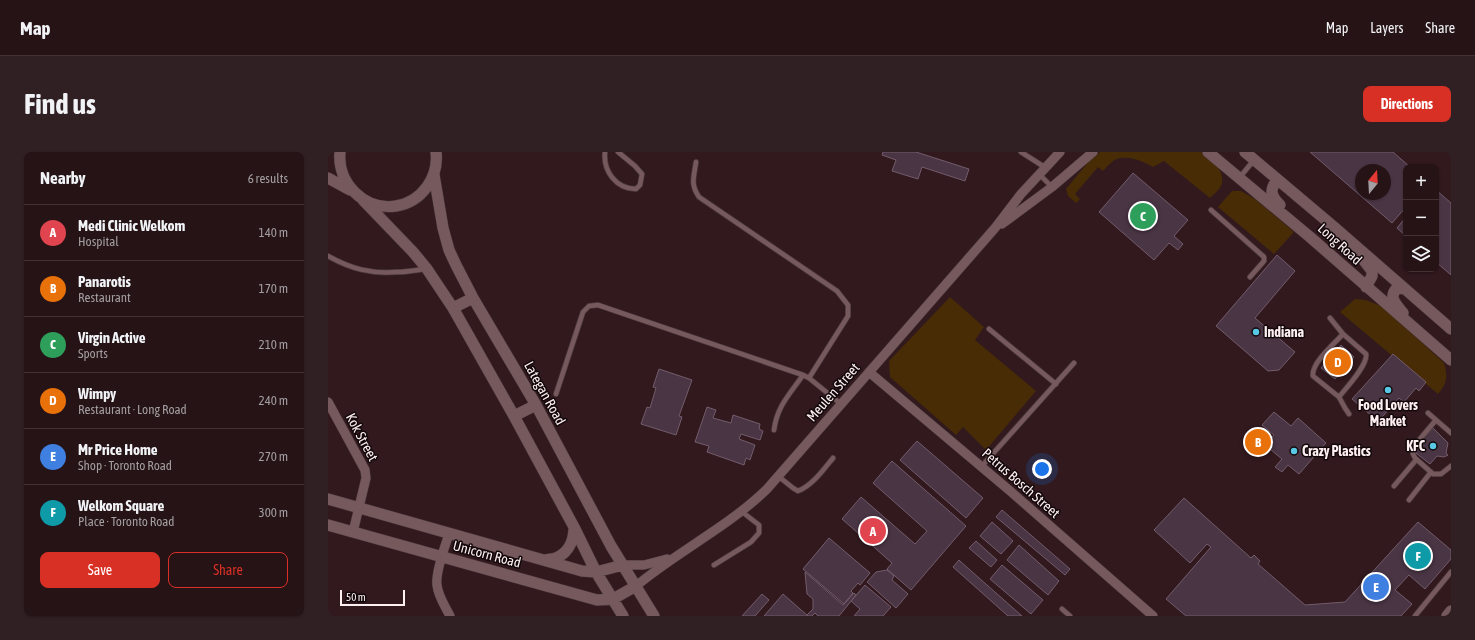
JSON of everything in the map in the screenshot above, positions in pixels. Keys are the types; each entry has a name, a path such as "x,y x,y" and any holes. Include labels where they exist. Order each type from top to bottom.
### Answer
{"street":[{"path":"340,152 339,162 343,177 352,191"},
{"name":"Meulen Street","path":"636,586 676,556 753,503 995,228 1021,194 1060,152"},
{"name":"Meulen Street","path":"995,228 1052,188 1093,152"},
{"name":"Long Road","path":"1208,152 1240,177 1451,360"},
{"name":"Long Road","path":"1244,152 1334,227 1451,329"},
{"path":"363,200 379,206 396,206 412,200 425,190 434,175 438,155"},
{"name":"Lategan Road","path":"434,175 443,228 449,250 473,298 536,405 610,546 654,616"},
{"path":"328,178 352,191 363,200 427,269 453,308 514,416 574,527 596,572 623,616"},
{"path":"1278,180 1271,190 1273,197 1303,226 1310,237"},
{"path":"1334,227 1339,236 1366,262 1372,271 1372,276 1366,287"},
{"path":"1405,289 1397,288 1392,296 1395,303 1416,330"},
{"path":"453,308 473,298"},
{"name":"Petrus Bosch Street","path":"869,372 1153,616"},
{"name":"Kok Street","path":"328,402 365,470 366,478 353,532"},
{"path":"514,416 536,405"},
{"name":"Unicorn Road","path":"328,499 582,571 596,572 623,565"},
{"name":"Unicorn Road","path":"328,526 597,600 613,599 636,586"},
{"path":"545,560 558,557 569,548 574,535 574,527"},
{"path":"449,534 436,584 439,594 450,616"},
{"name":"Meulen Street","path":"623,565 644,564 676,556"},
{"path":"1447,616 1451,611"}],"lane":[{"path":"605,152 605,164 608,172 615,182 622,187 636,189 640,185 642,174 618,152"},
{"path":"1021,152 1043,172 1052,188"},
{"path":"1240,177 1254,160"},
{"path":"696,162 692,184 700,197 837,291 848,305 848,316 809,378"},
{"path":"1211,210 1264,257 1264,261 1250,277"},
{"path":"328,256 354,269 369,272 396,272 427,269"},
{"path":"556,394 583,312 588,306 598,305 803,375 809,378 841,404"},
{"path":"1330,318 1343,334 1367,356 1364,364 1339,397"},
{"path":"989,330 1056,384"},
{"path":"1343,334 1316,364 1313,372 1314,376 1339,397 1344,408 1349,414"},
{"path":"981,467 1074,363"},
{"path":"774,430 778,412 783,402 803,375"},
{"path":"1428,413 1451,433"},
{"path":"1436,420 1414,446 1413,454 1416,460 1433,474 1442,474 1451,466"},
{"path":"778,476 796,490 803,489 833,458"},
{"path":"1394,486 1416,460"},
{"path":"1409,500 1431,472"},
{"path":"714,565 751,542 760,533 759,525 741,511"},
{"path":"1415,616 1451,572"},
{"path":"1062,609 1070,616"}],"shaded area":[{"path":"1100,152 1201,152 1217,166 1220,171 1222,175 1221,186 1210,198 1164,161 1153,167 1139,160 1122,158 1113,161 1103,171 1098,167 1075,194 1080,199 1076,203 1068,196 1066,189 1090,160"},
{"path":"1232,191 1241,191 1255,199 1294,232 1274,254 1218,207"},
{"path":"950,297 984,327 975,340 1036,391 986,450 963,427 956,435 890,377 889,361"},
{"path":"1355,299 1366,300 1383,307 1444,363 1446,380 1438,394 1340,312"}],"building":[{"path":"883,152 916,152 969,169 965,181 922,167 918,179 892,171 896,160 882,155"},
{"path":"1310,152 1393,152 1407,164 1403,164 1403,210 1392,223 1365,200 1391,200 1391,164 1355,164 1355,191"},
{"path":"1133,173 1188,220 1174,236 1183,244 1178,250 1169,243 1154,260 1099,212"},
{"path":"1439,193 1451,203 1451,275 1439,265"},
{"path":"1403,221 1403,233 1397,228"},
{"path":"1277,255 1295,271 1255,318 1295,352 1279,370 1268,371 1216,326"},
{"path":"1341,345 1354,357 1335,379 1321,368"},
{"name":"Food Lovers Market","path":"1393,354 1426,382 1419,391 1416,388 1404,402 1399,398 1382,417 1383,425 1373,426 1373,417 1352,399"},
{"path":"659,369 692,380 679,416 682,417 676,435 641,424 647,407 650,408 656,388 653,387"},
{"path":"707,407 716,410 713,418 731,423 733,415 760,424 759,429 763,431 760,440 741,434 739,439 755,445 750,460 746,458 744,465 707,452 709,446 695,442"},
{"path":"1274,412 1291,426 1298,418 1326,443 1299,474 1288,465 1282,472 1275,467 1282,459 1265,445 1274,435 1262,425"},
{"name":"KFC","path":"1433,428 1448,443 1446,453 1448,455 1444,457 1437,456 1430,464 1416,453 1416,447"},
{"path":"917,441 983,498 966,518 900,460"},
{"path":"892,461 966,526 911,590 887,569 892,563 842,519 861,497 915,544 927,531 873,483"},
{"path":"1184,498 1251,558 1254,555 1260,561 1258,564 1305,605 1345,602 1418,522 1451,550 1451,559 1425,589 1409,575 1395,590 1412,604 1401,616 1186,616 1166,599 1211,547 1207,544 1190,563 1154,530"},
{"path":"1002,510 1070,569 1065,575 996,517"},
{"path":"992,522 1013,541 1001,554 980,536"},
{"path":"829,538 870,573 860,585 858,583 851,591 853,593 844,604 803,569"},
{"path":"976,541 997,560 991,567 969,548"},
{"path":"1019,545 1059,581 1048,595 1007,560"},
{"path":"959,560 1022,616 1008,616 953,567"},
{"path":"1002,565 1043,600 1031,614 990,579"},
{"path":"887,570 894,576 892,580 908,594 896,608 867,582 876,572"},
{"path":"805,572 843,605 854,593 856,595 839,616 818,616 815,613 812,616 808,616 807,615 813,609 813,599 807,594"},
{"path":"865,585 891,607 883,616 854,616 860,609 851,601"},
{"path":"762,594 769,600 755,616 742,616"},
{"path":"783,594 808,616 764,616"}],"place":[{"name":"Virgin Active","path":"1143,216"},
{"name":"Indiana","path":"1256,332"},
{"name":"Wimpy","path":"1338,362"},
{"name":"Food Lovers Market","path":"1388,390"},
{"name":"Panarotis","path":"1258,442"},
{"name":"KFC","path":"1433,446"},
{"name":"Crazy Plastics","path":"1294,451"},
{"name":"Medi Clinic Welkom","path":"873,531"},
{"name":"Welkom Square","path":"1418,556"},
{"name":"Mr Price Home","path":"1376,587"}]}
